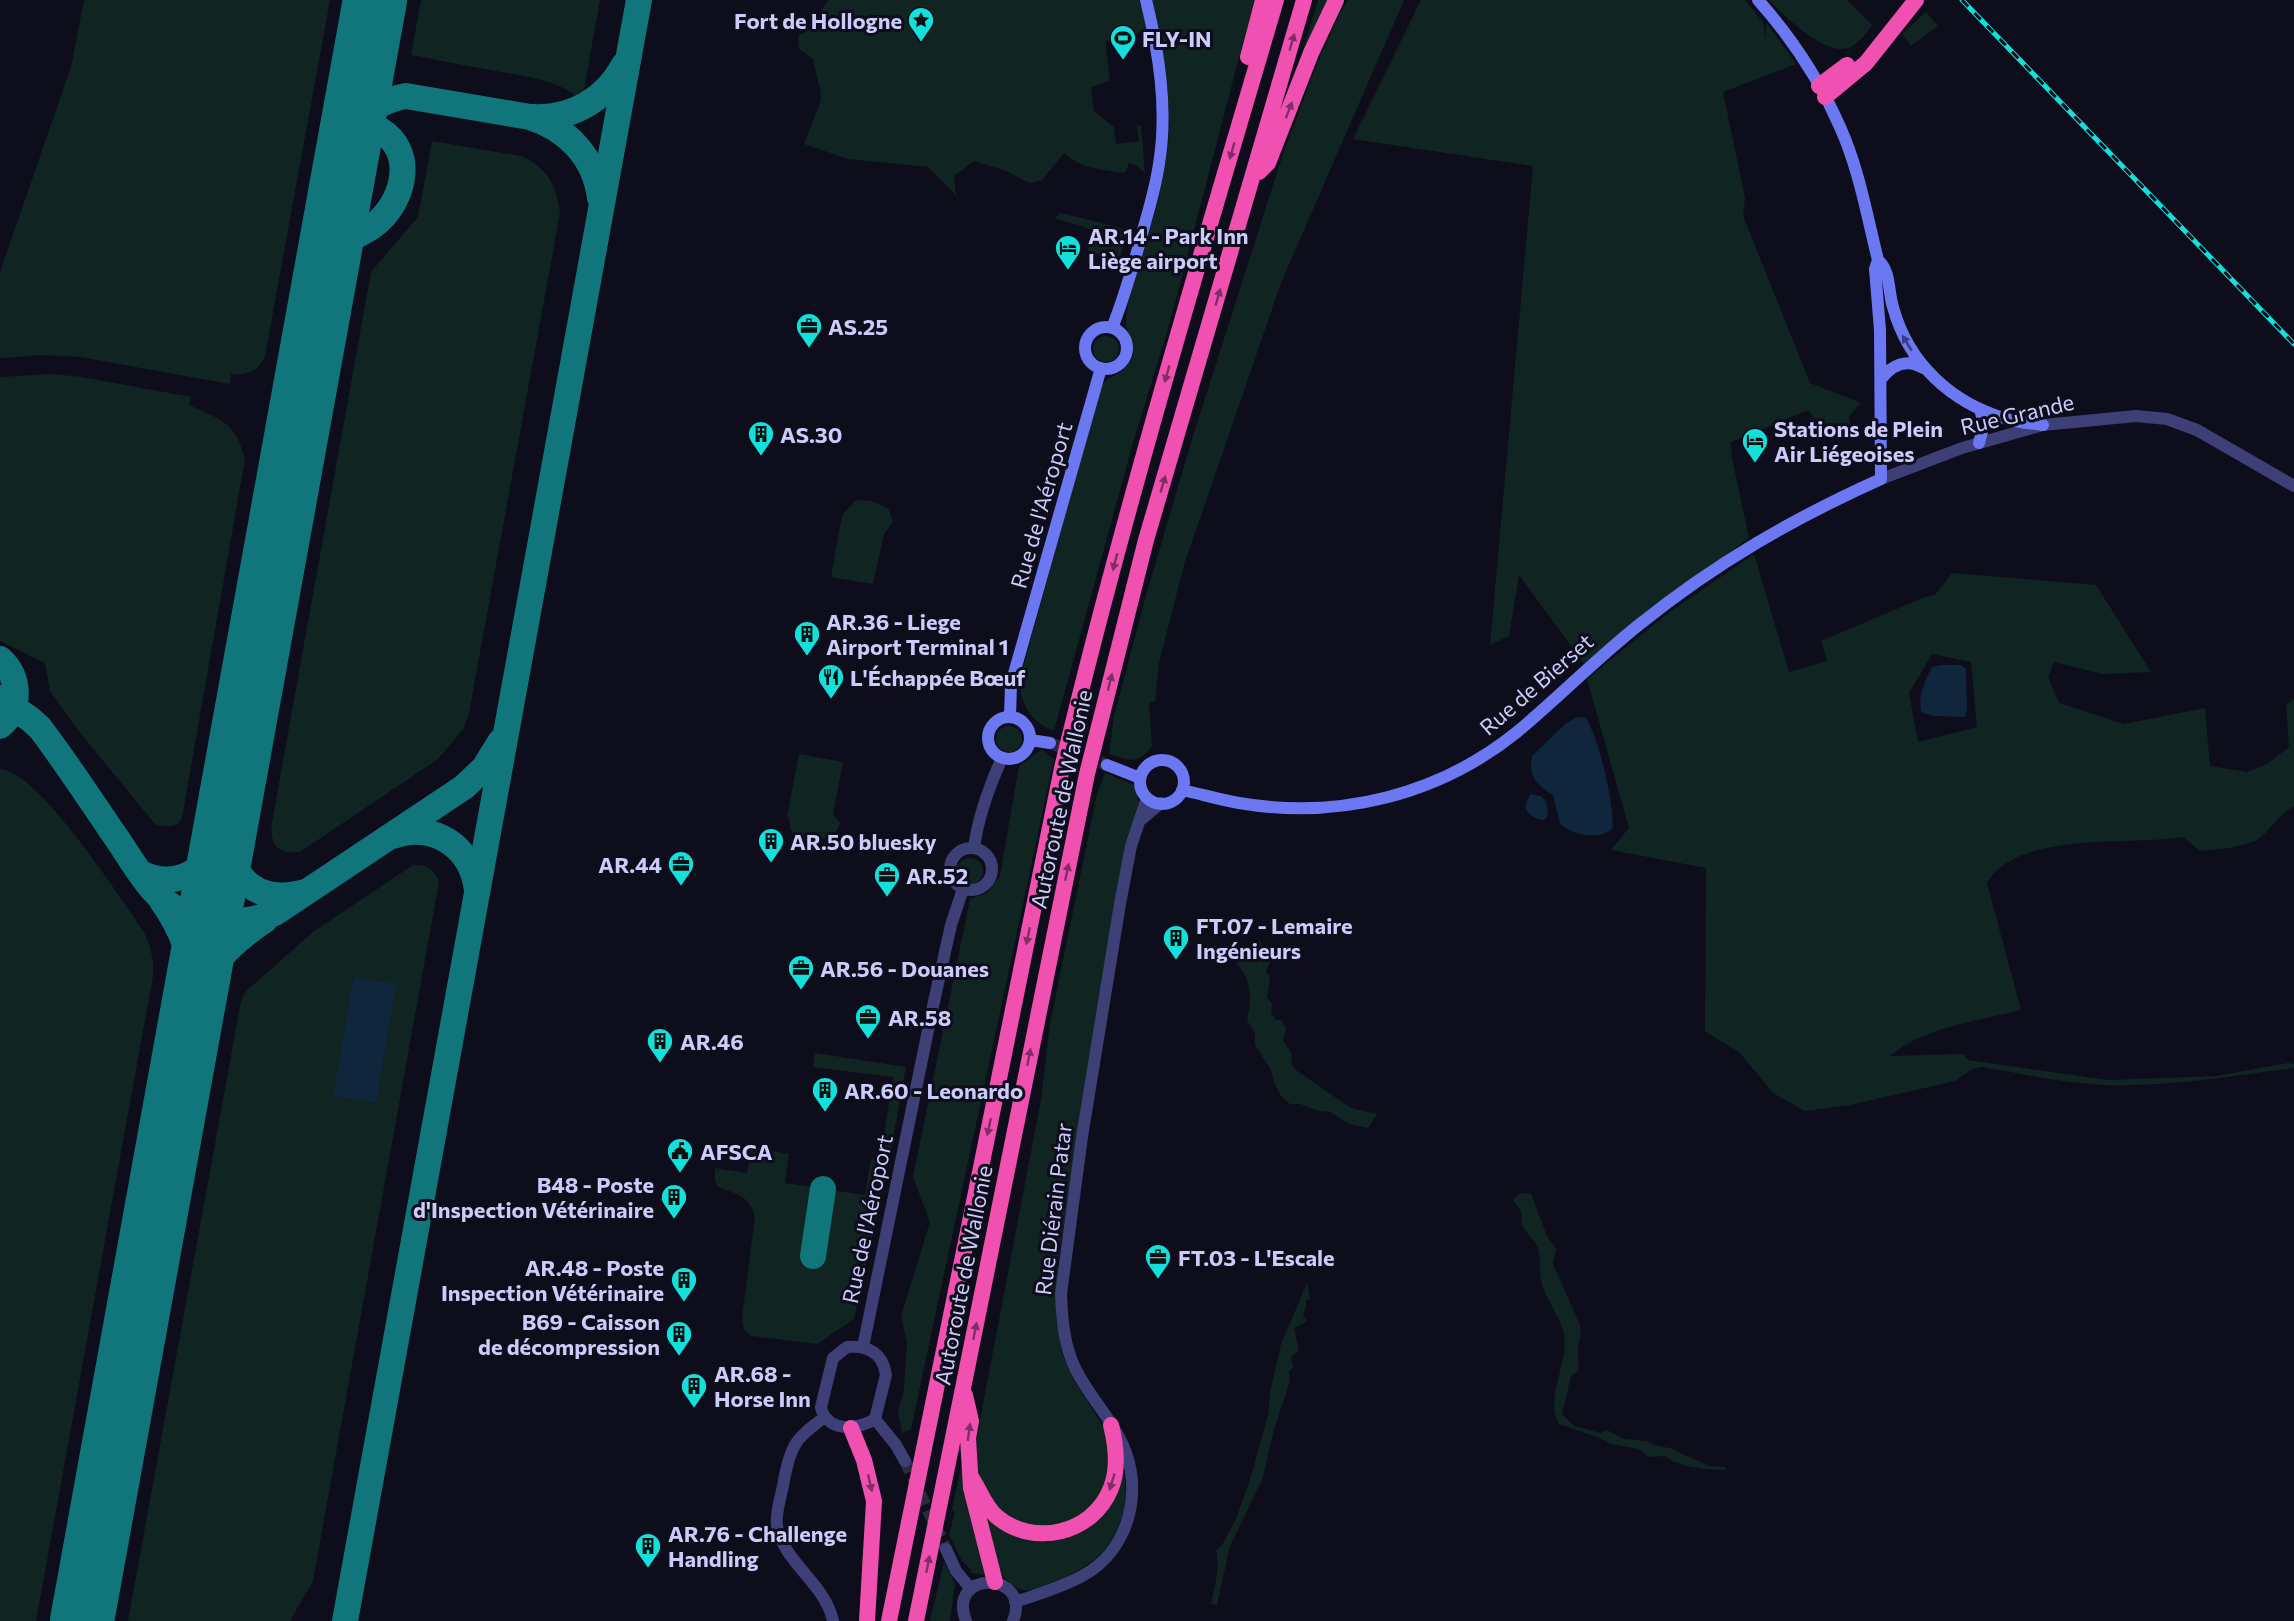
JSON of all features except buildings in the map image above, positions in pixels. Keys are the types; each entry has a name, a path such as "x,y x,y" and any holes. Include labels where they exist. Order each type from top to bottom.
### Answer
{"highway":[{"path":"1248,95 1244,75 1263,0"},
{"name":"Autoroute de Wallonie","path":"890,1621 1062,768 1121,539 1276,0"},
{"name":"Autoroute de Wallonie","path":"916,1621 1087,774 1146,540 1304,0"},
{"path":"1252,179 1268,163 1311,53 1336,0"},
{"path":"1822,92 1876,47 1916,0"},
{"path":"963,1388 971,1421 968,1438 973,1495 995,1582"},
{"path":"971,1477 990,1510 1013,1527 1047,1534 1076,1526 1096,1512 1111,1488 1116,1467 1111,1425"},
{"path":"851,1428 864,1460 874,1502 867,1621"}],"main road":[{"path":"1112,328 1138,246 1159,162 1162,108 1160,71 1146,0"},
{"path":"1758,0 1783,30 1822,92 1840,128 1849,152 1878,260 1885,268 1900,332 1924,369"},
{"path":"1878,260 1875,269 1879,297 1881,478"},
{"path":"1104,327 1112,328 1123,335 1127,347 1126,354 1114,367 1095,366 1087,356 1086,344 1089,336 1104,327"},
{"path":"1881,379 1900,364 1913,363 1924,369 1944,387 1980,409 2008,420 2043,425"},
{"name":"Rue de l'Aéroport","path":"1010,717 1011,684 1101,368"},
{"path":"1979,443 1984,424 1980,409"},
{"name":"Rue de Bierset","path":"1182,790 1240,803 1283,807 1327,807 1390,798 1429,785 1467,766 1498,746 1606,651 1689,586 1744,549 1881,478"},
{"path":"1010,717 1025,724 1030,740 1023,753 1017,758 1002,758 990,747 988,738 994,723 1001,718 1010,717"},
{"path":"1030,740 1050,743"},
{"path":"1154,761 1170,761 1182,773 1182,790 1173,800 1161,803 1147,798 1140,786 1142,771 1154,761"},
{"path":"1107,765 1140,778"}],"street":[{"name":"Rue Grande","path":"1881,478 1979,443 2043,425 2128,416 2167,419 2197,430 2294,486"},
{"path":"974,848 990,784 1002,758"},
{"name":"Rue Diérain Patar","path":"1016,1602 1084,1575 1103,1561 1118,1541 1128,1520 1133,1489 1128,1460 1121,1442 1086,1388 1069,1355 1062,1318 1061,1294 1082,1137 1120,904 1131,846 1142,819 1147,798"},
{"name":"Rue Diérain Patar","path":"1142,819 1161,803"},
{"path":"974,848 982,851 991,864 990,879 978,890 963,890 952,880 949,867 958,852 974,848"},
{"name":"Rue de l'Aéroport","path":"863,1347 933,1006 951,925 963,890"},
{"path":"847,1347 863,1347 877,1354 885,1368 886,1375 875,1419 868,1424 851,1428 842,1427 825,1417 821,1407 833,1358 847,1347"},
{"path":"825,1417 806,1430 796,1440 790,1452 777,1524 789,1551 824,1596 833,1621"},
{"path":"875,1419 896,1445 905,1461"},
{"path":"946,1549 956,1571 971,1589"},
{"path":"966,1621 963,1604 971,1589 978,1584 995,1582 1008,1589 1016,1602 1016,1614 1013,1621"}],"green space":[{"path":"84,0 330,0 265,356 256,369 243,374 231,374 230,384 80,357 43,355 0,358 0,272 71,67"},
{"path":"421,0 600,0 582,101 562,87 539,79 411,55"},
{"path":"828,0 1139,0 1147,28 1130,38 1105,41 1110,81 1091,87 1094,111 1114,127 1116,144 1139,141 1137,126 1141,126 1145,173 1129,163 1125,173 1093,168 1064,153 1042,180 1030,183 1006,171 974,161 954,176 956,195 928,167 848,159 804,144 821,100 813,59 799,49 798,36 808,31"},
{"path":"1151,0 1254,0 1170,322 1133,443 1054,731 1039,723 1029,712 1025,706 1019,682 1101,386 1124,369 1133,355 1126,322 1128,305 1158,198 1169,133 1167,82"},
{"path":"1318,0 1327,0 1299,64"},
{"path":"1348,0 1404,0 1281,283 1184,565 1159,663 1155,701 1149,703 1152,746 1138,759 1128,760 1109,754 1114,716 1147,592 1193,436 1284,151 1314,72 1335,23"},
{"path":"1421,0 1745,0 1763,22 1766,40 1766,22 1796,64 1723,92 1745,198 1743,216 1810,383 1861,403 1849,416 1852,438 1823,429 1808,410 1731,442 1732,458 1749,538 1654,607 1585,665 1519,575 1509,636 1490,645 1533,166 1353,139"},
{"path":"1769,0 1847,0 1872,25 1855,44 1839,49 1828,46 1805,33"},
{"path":"1926,12 1938,26 1911,46 1902,34"},
{"path":"432,141 521,156 530,160 549,178 556,194 560,213 469,713 464,728 438,759 300,852 286,852 274,842 272,822 371,272 418,217"},
{"path":"1061,213 1125,229 1128,232 1117,266 1108,263 1108,258 1087,250 1094,230 1054,218"},
{"path":"1106,336 1115,340 1119,349 1115,358 1106,362 1097,358 1093,349 1097,340"},
{"path":"52,374 82,377 191,397 189,405 219,419 232,430 245,459 182,818 175,825 155,824 81,734 50,691 45,663 0,641 0,377"},
{"path":"856,500 871,501 889,509 893,522 884,534 873,584 831,577 842,515"},
{"path":"1754,554 1789,672 1827,661 1821,641 1925,597 1935,595 1952,573 2096,585 2151,672 2103,674 2054,662 2048,677 2059,703 2124,724 2205,708 2210,766 2247,772 2267,764 2289,747 2286,704 2294,699 2294,807 2283,814 2265,834 2255,841 2242,845 2200,851 2183,837 2077,844 2048,848 2023,855 2002,866 1987,883 2021,1010 1952,1026 1919,1038 1890,1056 1963,1054 1968,1060 2108,1080 2216,1076 2288,1063 2294,1064 2294,1068 2200,1080 2105,1085 2044,1078 1982,1067 1972,1069 1955,1081 1850,1105 1805,1111 1773,1093 1740,1053 1705,1031 1706,868 1611,850 1629,828 1587,679 1667,614","holes":["1932,654 1971,662 1977,727 1918,742 1909,693"]},
{"path":"1009,726 1018,730 1022,739 1018,748 1009,752 1000,748 996,739 1000,730"},
{"path":"1042,749 1054,759 911,1429 902,1433 898,1411 904,1390 907,1343 901,1316 930,1222 913,1177 970,899 987,893 1000,876 1019,766"},
{"path":"799,754 843,762 833,814 840,823 837,830 825,838 817,840 801,837 790,829 787,817"},
{"path":"0,769 16,775 35,790 78,838 144,932 153,964 153,976 36,1621 0,1621"},
{"path":"1105,773 1134,785 1139,803 1090,1054 1058,1262 1056,1319 1062,1354 1073,1379 1108,1434 1111,1473 1089,1512 1049,1529 1012,1522 985,1493 978,1472 976,1441 1041,1099 1050,1024 1097,794"},
{"path":"970,858 979,862 983,871 979,880 970,884 961,880 957,871 961,862"},
{"path":"413,865 429,868 439,882 313,1581 290,1621 128,1621 241,1001 246,991 313,932"},
{"path":"1259,940 1271,959 1266,972 1270,977 1267,997 1272,1004 1271,1013 1276,1020 1281,1020 1286,1028 1283,1040 1292,1054 1291,1063 1297,1071 1351,1108 1377,1114 1368,1128 1349,1124 1330,1112 1319,1111 1300,1104 1290,1104 1281,1096 1271,1070 1255,1045 1255,1034 1247,1020 1250,1004 1248,982 1236,963"},
{"path":"815,1053 906,1067 889,1161 854,1319 817,1344 751,1336 744,1329 742,1317 755,1217 746,1200 718,1187 715,1181 715,1168 747,1173 752,1148 789,1154 785,1183 865,1195 871,1159 880,1160 893,1077 813,1067"},
{"path":"1520,1193 1531,1194 1547,1236 1556,1249 1553,1264 1580,1325 1579,1369 1571,1376 1562,1414 1574,1426 1601,1433 1607,1430 1624,1439 1647,1441 1657,1446 1670,1448 1709,1466 1725,1467 1725,1470 1684,1465 1666,1456 1648,1457 1639,1449 1611,1444 1559,1424 1554,1403 1565,1345 1564,1334 1543,1288 1538,1248 1523,1227 1522,1215 1513,1200"},
{"path":"1307,1283 1310,1299 1306,1300 1303,1315 1307,1321 1294,1328 1299,1350 1291,1357 1293,1367 1289,1372 1290,1381 1275,1426 1262,1480 1230,1546 1217,1605 1211,1604 1217,1571 1216,1550 1222,1545 1236,1519 1250,1480 1268,1415 1270,1393 1281,1344"},
{"path":"1119,1449 1126,1490 1124,1510 1117,1530 1105,1549 1080,1569 1041,1587 1024,1590 1011,1584 1005,1578 999,1565 985,1511 1006,1529 1087,1525"},
{"path":"961,1466 989,1576 969,1572 971,1570 962,1561 949,1535 955,1512 952,1510"},
{"path":"944,1562 955,1584 950,1621 930,1621"}],"water":[{"path":"1939,665 1961,665 1966,669 1967,709 1965,717 1933,716 1921,712 1920,700 1924,684 1931,668"},
{"path":"1577,717 1586,718 1591,728 1601,756 1608,787 1613,828 1601,834 1579,834 1560,824 1553,795 1538,784 1531,770 1532,756 1565,724"},
{"path":"1530,794 1541,796 1546,801 1548,815 1545,820 1538,819 1526,810"},
{"path":"354,977 396,984 376,1103 333,1096"}],"taxiway":[{"path":"345,1621 639,0"},
{"path":"533,117 561,115 586,105 607,88 624,65"},
{"path":"333,230 355,134 368,114 378,106 406,96 530,117 544,122 568,137 586,158 600,198"},
{"path":"324,280 338,252 345,244 375,224 388,211 400,187 402,174 402,162 398,150 391,139 380,130 358,124 344,127"},
{"path":"323,209 320,235 326,274"},
{"path":"0,659 12,675 16,692 12,710 0,726"},
{"path":"0,698 40,728 142,876 165,902 194,917 226,922 243,921 275,913 464,787 484,768 500,742"},
{"path":"393,836 408,832 423,832 437,835 449,842 468,862 477,890"},
{"path":"223,838 234,866 251,886 274,895 305,892"},
{"path":"141,873 153,878 166,879 189,874 208,860 217,850 223,838"},
{"path":"162,901 185,945 192,968 195,993"},
{"path":"187,1034 199,996 213,968 233,944 265,920"},
{"path":"813,1256 823,1189"}],"runway":[{"path":"82,1621 375,0"}],"tunnel":[{"path":"1050,743 1107,765"},
{"path":"905,1461 946,1549"}],"railway":[{"path":"1962,0 2294,344"}],"place":[{"name":"Fort de Hollogne","path":"921,43"},
{"name":"FLY-IN","path":"1123,61"},
{"name":"AR.14 - Park Inn Liège airport","path":"1068,271"},
{"name":"AS.25","path":"809,349"},
{"name":"AS.30","path":"761,457"},
{"name":"Stations de Plein Air Liégeoises","path":"1755,464"},
{"name":"AR.36 - Liege Airport Terminal 1","path":"807,657"},
{"name":"L'Échappée Bœuf","path":"831,700"},
{"name":"AR.50 bluesky","path":"771,864"},
{"name":"AR.44","path":"681,887"},
{"name":"AR.52","path":"887,898"},
{"name":"FT.07 - Lemaire Ingénieurs","path":"1176,961"},
{"name":"AR.56 - Douanes","path":"801,991"},
{"name":"AR.58","path":"868,1040"},
{"name":"AR.46","path":"660,1064"},
{"name":"AR.60 - Leonardo","path":"825,1113"},
{"name":"AFSCA","path":"680,1174"},
{"name":"B48 - Poste d'Inspection Vétérinaire","path":"674,1220"},
{"name":"FT.03 - L'Escale","path":"1158,1280"},
{"name":"AR.48 - Poste Inspection Vétérinaire","path":"684,1303"},
{"name":"B69 - Caisson de décompression","path":"679,1357"},
{"name":"AR.68 - Horse Inn","path":"694,1409"},
{"name":"AR.76 - Challenge Handling","path":"648,1569"}]}
